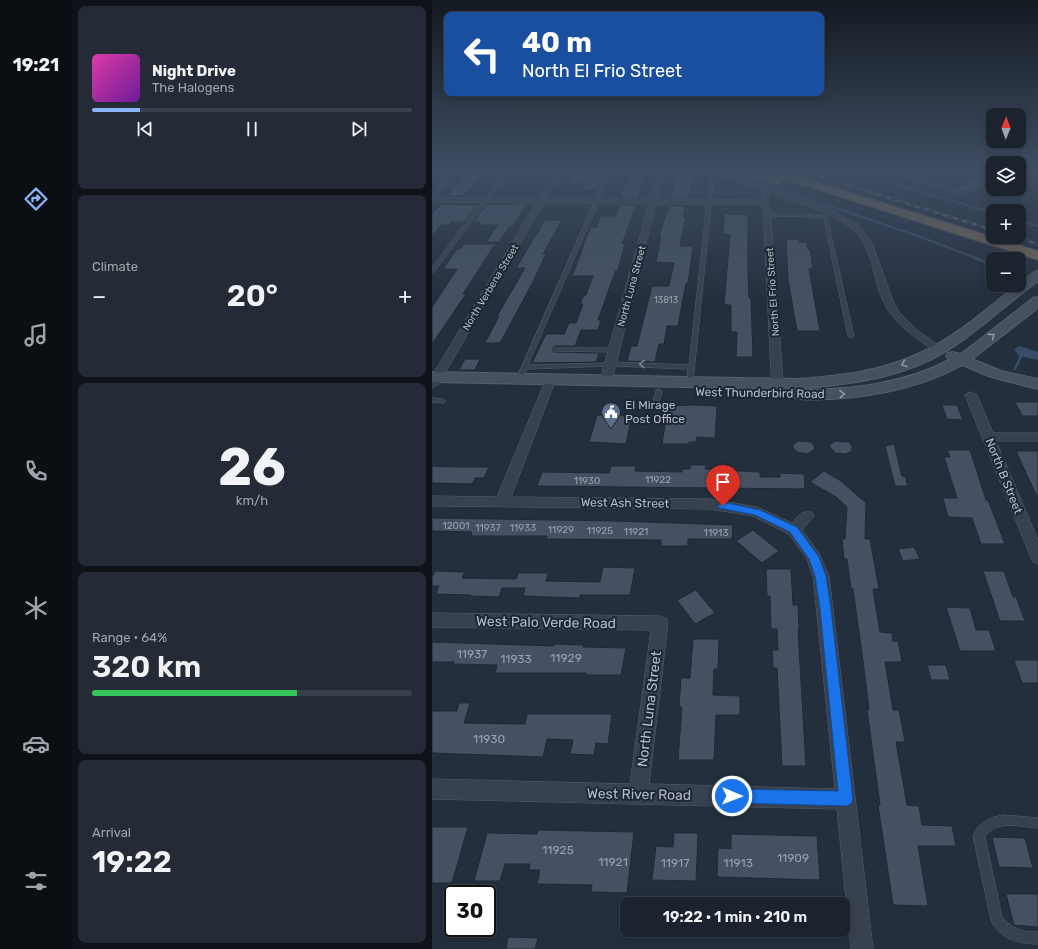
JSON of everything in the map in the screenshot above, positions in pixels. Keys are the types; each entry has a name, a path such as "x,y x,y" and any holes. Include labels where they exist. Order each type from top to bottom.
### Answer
{"highway":[{"path":"873,213 991,252"},
{"path":"903,213 1038,256"},
{"path":"1026,263 1038,267"}],"main road":[{"name":"West Thunderbird Road","path":"433,382 523,373 549,384 657,398 778,389 865,376 906,364 940,349 1038,275"},
{"name":"West Thunderbird Road","path":"433,382 549,384 691,374 778,389 826,395 868,391 924,377 961,360 1038,301"},
{"path":"940,349 961,360 996,374 1038,384"}],"street":[{"name":"North Verbena Street","path":"433,382 535,213"},
{"name":"North Luna Street","path":"606,380 651,213"},
{"path":"833,213 846,220 859,230 868,243 888,301 895,313 913,332 940,349"},
{"name":"North El Frio Street","path":"767,215 778,389"},
{"path":"502,502 549,384"},
{"name":"North B Street","path":"971,395 1038,558"},
{"path":"988,437 1038,437"},
{"name":"West Ash Street","path":"432,501 710,504 735,507 757,512 794,530"},
{"path":"807,516 794,530 814,557 821,576 862,949"},
{"name":"West Palo Verde Road","path":"432,620 660,623"},
{"name":"North Luna Street","path":"638,794 660,623"},
{"name":"West River Road","path":"432,789 846,799"}],"lane":[{"path":"432,271 475,213"},
{"path":"592,213 523,373 611,364 673,366 691,374 708,213"},
{"path":"767,215 822,216 826,218 851,336"},
{"path":"555,350 614,350"},
{"path":"432,400 443,400"},
{"path":"1038,823 996,821 987,824 982,828 979,836 997,920 1003,929 1014,936 1038,938"}],"water":[{"path":"1020,346 1038,352 1038,360 1019,356 1014,349"}],"building":[{"path":"472,213 465,222 452,222 449,225 441,225 432,236 432,214"},
{"path":"480,213 521,213 513,226 510,226 499,242 486,242 498,225 478,225 480,222 473,222"},
{"path":"617,213 633,213 622,244 625,244 618,270 616,270 598,320 601,320 598,330 581,330 575,346 555,346 552,349 553,352 599,353 596,362 532,363 546,334 564,334 569,323 576,323 583,304 580,304 584,295 586,295 593,276 572,276 583,244 591,227 596,228 600,216 616,216"},
{"path":"667,213 684,213 683,217 686,217 680,246 693,246 688,283 686,283 678,326 667,326 664,344 659,344 655,362 627,361 631,346 637,346 652,286 669,286 674,263 656,262 661,236 659,236"},
{"path":"724,214 748,215 748,275 749,298 751,298 753,357 736,357 737,332 731,332 731,305 724,305 730,234 723,234"},
{"path":"545,220 562,220 543,254 546,254 532,284 500,343 485,343 499,316 497,316 525,268 516,268"},
{"path":"786,239 799,239 800,242 807,242 808,249 810,249 813,269 809,269 820,331 797,331 788,280"},
{"path":"464,244 495,244 463,294 466,294 432,344 432,307 457,269 443,269 457,249 460,249"},
{"path":"465,359 480,359 475,370 459,370"},
{"path":"1015,402 1038,402 1038,416 1022,416"},
{"path":"942,405 957,405 963,420 947,419"},
{"path":"668,406 717,406 715,438 697,437 696,442 689,442 689,444 662,444"},
{"name":"El Mirage Post Office","path":"597,415 632,416 626,444 589,442"},
{"path":"798,441 811,442 815,447 814,450 807,454 797,452 792,446"},
{"path":"835,441 849,442 852,446 852,451 845,454 835,453 829,446"},
{"path":"894,444 902,476 905,476 908,486 895,486 885,446"},
{"path":"947,450 970,450 986,500 988,500 1005,544 981,544 972,518 948,517 943,498 957,498 944,457 950,457"},
{"path":"1016,451 1038,451 1038,499"},
{"path":"690,465 706,465 705,469 760,472 760,477 780,477 780,473 804,474 805,489 537,486 542,472 609,473 611,466 636,466 635,471 682,472 682,469 690,469"},
{"path":"432,466 489,467 484,478 475,478 472,484 432,483"},
{"path":"824,471 841,481 866,503 865,539 870,539 879,589 873,589 880,632 892,633 893,641 898,641 902,662 885,662 893,710 899,710 905,742 896,742 907,805 919,806 922,825 952,826 956,846 918,846 928,906 893,905 878,805 880,805 853,589 851,589 847,559 844,559 842,539 845,539 847,507 836,497 810,482"},
{"path":"432,518 615,521 733,525 732,539 688,539 688,546 661,546 661,540 546,539 547,536 471,536 472,532 432,531"},
{"path":"753,530 779,551 762,563 736,541"},
{"path":"914,547 920,559 903,561 898,549"},
{"path":"603,567 635,568 630,595 580,595 580,598 523,596 525,588 502,588 499,597 470,596 471,595 436,594 439,586 432,586 432,577 435,571 465,572 462,578 516,579 518,573 548,573 546,581 600,582"},
{"path":"766,569 791,569 793,605 798,605 798,630 806,766 782,766 777,668 773,668 772,650 778,650 777,629 771,629 770,596 767,596"},
{"path":"983,571 1004,571 1013,597 1016,597 1025,621 1000,621"},
{"path":"696,590 715,613 695,624 677,600"},
{"path":"946,607 970,608 976,630 989,630 996,651 960,651"},
{"path":"693,639 719,639 718,669 714,669 713,695 740,696 740,715 716,715 714,760 678,760 682,707 679,707 681,678 690,678"},
{"path":"432,642 554,646 554,644 584,645 583,647 626,648 621,675 586,675 586,673 495,673 497,665 432,662"},
{"path":"1014,660 1038,660 1038,683 1022,683"},
{"path":"927,665 946,665 950,680 931,680"},
{"path":"459,703 470,703 464,723 525,724 527,714 612,714 608,744 596,743 594,755 570,754 573,740 547,739 543,757 432,753 432,711 457,711"},
{"path":"432,827 468,827 452,883 432,883"},
{"path":"538,830 634,832 627,893 591,892 592,885 537,884 540,870 529,870 530,864 505,864 500,881 474,881 487,833 537,834"},
{"path":"674,833 698,833 696,881 652,880 656,846 673,847"},
{"path":"731,834 817,836 820,880 717,877 718,848 731,849"},
{"path":"992,837 1025,838 1033,868 999,867"},
{"path":"1006,894 1038,894 1038,927 1014,925"},
{"path":"508,937 538,938 535,949 506,949"}],"waterway":[{"path":"851,213 976,258"},
{"path":"1026,222 1038,226"},
{"path":"973,257 986,262"},
{"path":"1015,369 1022,354"}],"railway":[{"path":"939,213 986,228"},
{"path":"1026,240 1038,244"}],"place":[{"name":"El Mirage Post Office","path":"611,429"}],"route":[{"path":"723,506 757,512 794,530 814,557 821,576 846,799 732,796"}]}
